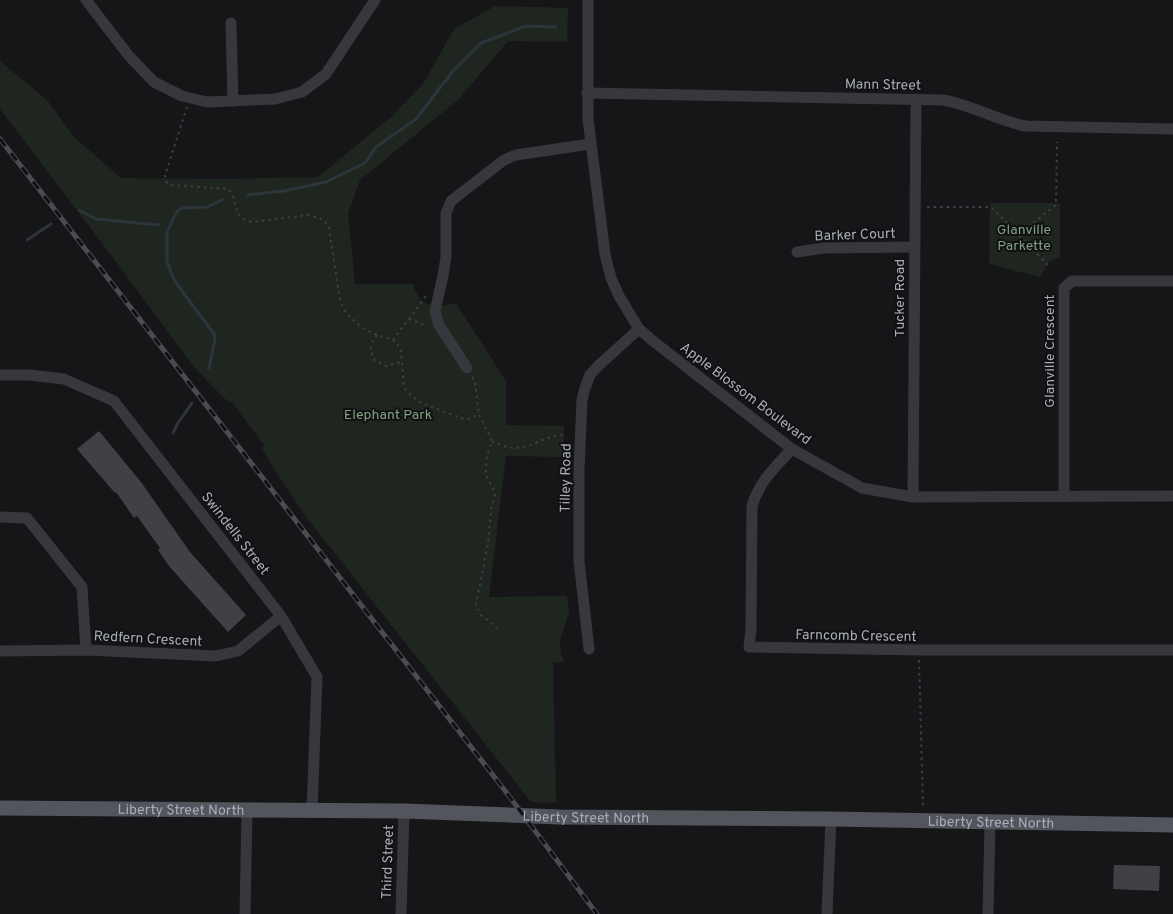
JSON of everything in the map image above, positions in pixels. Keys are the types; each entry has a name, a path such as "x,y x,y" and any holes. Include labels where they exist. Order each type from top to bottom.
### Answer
{"main road":[{"name":"Liberty Street North","path":"0,808 404,811 559,817 831,819 1173,825"}],"street":[{"path":"86,0 129,56 154,82 182,96 207,102 276,98 302,92 326,74 375,0"},
{"name":"Apple Blossom Boulevard","path":"588,0 590,144 605,254 619,296 639,328 792,449 862,488 913,497 1173,496"},
{"path":"230,23 233,101"},
{"name":"Mann Street","path":"588,93 943,100 958,103 1011,124 1026,126 1173,128"},
{"name":"Tucker Road","path":"913,497 916,99"},
{"path":"467,368 436,317 435,311 446,257 446,213 451,201 504,160 516,155 590,144"},
{"name":"Barker Court","path":"797,252 824,248 914,247"},
{"name":"Glanville Crescent","path":"1064,496 1064,288 1072,281 1173,281"},
{"name":"Tilley Road","path":"589,649 579,561 579,470 582,400 590,376 599,365 639,328"},
{"name":"Swindells Street","path":"0,374 64,379 114,401 281,616 317,677 312,811"},
{"name":"Farncomb Crescent","path":"792,449 762,482 756,492 752,506 750,647 919,650 1173,650"},
{"path":"0,516 27,518 82,587 86,650"},
{"name":"Redfern Crescent","path":"0,651 86,650 216,656 238,651 281,616"},
{"path":"245,914 246,811"},
{"name":"Third Street","path":"401,914 404,811"},
{"path":"827,914 831,819"},
{"path":"988,914 990,823"}],"path":[{"path":"190,98 165,175 166,182 172,185 228,189 231,192 239,216 244,220 252,222 308,215 320,218 329,228 340,300 346,313 362,328 393,340 401,350 404,388 414,399 464,418 469,419 479,414"},
{"path":"1018,235 1056,205 1057,142"},
{"path":"915,207 991,207 1048,265"},
{"path":"393,340 443,276"},
{"path":"377,335 373,339 371,347 375,361 386,366 402,362"},
{"path":"467,368 475,383 479,414 492,441 506,447 521,448 547,437 565,435"},
{"path":"492,441 487,456 486,472 495,496 491,509 488,544 476,604 480,614 497,628"},
{"path":"919,650 923,822"}],"green space":[{"name":"Elephant Park","path":"495,6 568,8 567,42 508,41 458,100 360,180 348,213 355,284 413,284 419,298 424,302 435,306 456,303 506,381 506,425 564,426 564,457 506,456 489,597 567,596 569,613 560,640 564,662 553,662 556,803 531,802 303,513 272,466 262,448 264,445 234,405 225,399 194,367 0,109 0,61 48,101 74,137 121,178 222,179 318,177 391,117 423,84 454,29"},
{"name":"Glanville Parkette","path":"990,203 1060,203 1060,257 1049,262 1040,277 989,264"}],"building":[{"path":"99,431 141,482 190,552 246,615 228,632 169,566 158,550 160,548 137,516 134,518 116,492 77,449"},
{"path":"1114,865 1160,866 1159,891 1113,889"}],"waterway":[{"path":"248,195 284,191 326,182 365,163 376,147 416,119 453,71 481,43 526,26 556,27"},
{"path":"209,368 215,339 214,334 174,280 167,261 167,232 177,211 183,208 207,207 222,200"},
{"path":"79,210 96,219 159,225"},
{"path":"27,240 51,224"},
{"path":"173,433 192,403"}],"railway":[{"path":"0,139 506,792 597,914"}]}
